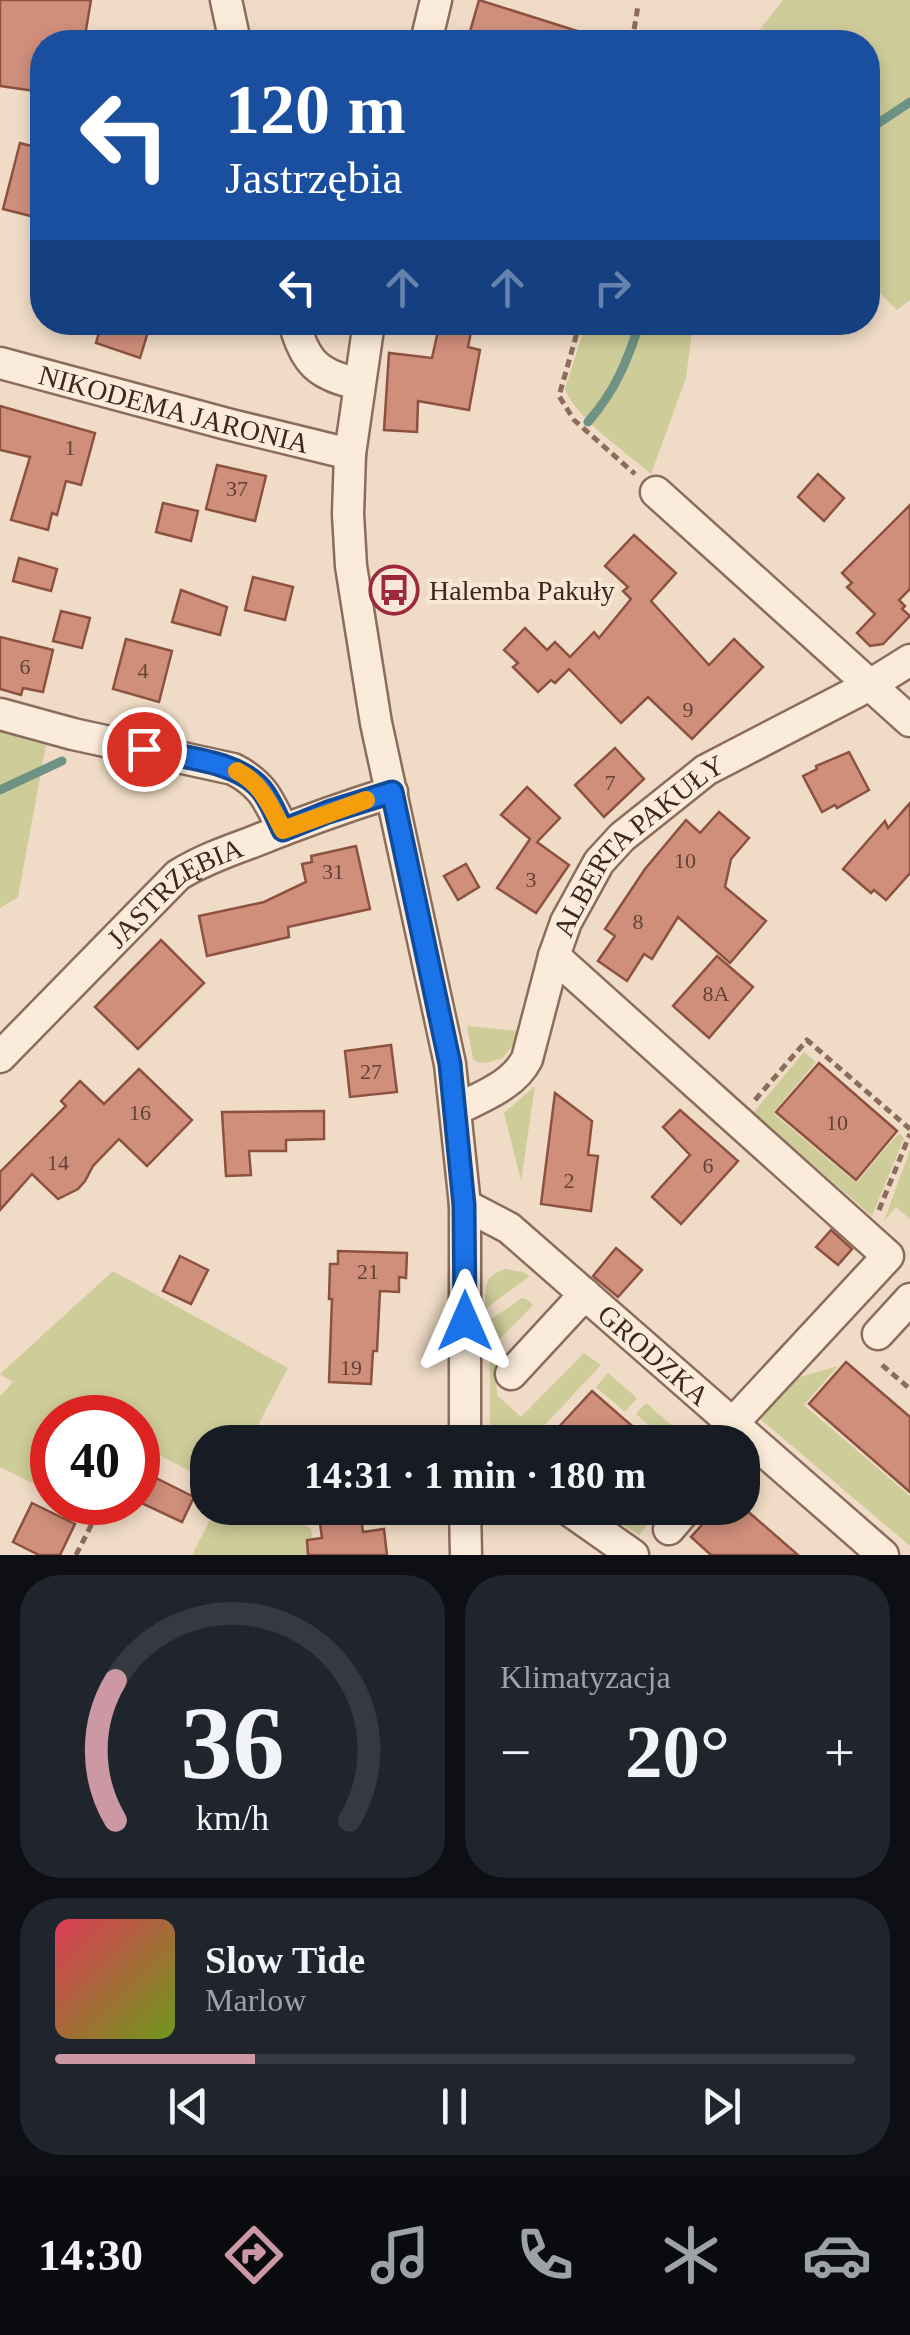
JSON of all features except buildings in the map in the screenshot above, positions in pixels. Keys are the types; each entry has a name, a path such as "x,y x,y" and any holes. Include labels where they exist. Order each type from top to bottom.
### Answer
{"street":[{"path":"226,0 232,30"},
{"path":"429,30 436,0"},
{"path":"298,335 320,372 359,384"},
{"path":"367,335 348,481 351,566 374,711 445,1036 456,1110 464,1205 464,1425"},
{"name":"NIKODEMA JARONIA","path":"0,363 350,454"},
{"path":"656,492 910,720"},
{"name":"ALBERTA PAKUŁY","path":"456,1110 522,1070 566,922 599,862 622,837 706,770 870,685 910,660"},
{"path":"0,714 233,769 255,782 265,794 283,830"},
{"name":"JASTRZĘBIA","path":"0,1057 178,875 328,812 392,792"},
{"path":"554,956 737,1121 889,1249 749,1425"},
{"name":"GRODZKA","path":"464,1205 509,1228 730,1425"},
{"path":"511,1374 585,1294"},
{"path":"878,1334 910,1299"},
{"name":"GRODZKA","path":"760,1451 883,1555"},
{"path":"465,1525 466,1555"},
{"path":"591,1525 634,1555"}],"path":[{"path":"634,30 638,6"},
{"path":"576,335 559,396 574,420 656,492"},
{"path":"737,1121 807,1040 910,1132 889,1249"},
{"path":"76,1555 91,1525"}],"shaded area":[{"path":"783,0 910,0 910,300 897,310 880,293 880,30 759,30"},
{"path":"582,335 691,335 686,378 651,474 590,423 565,389"},
{"path":"0,732 46,745 18,897 0,908"},
{"path":"467,1026 517,1031 503,1058 486,1063 473,1059"},
{"path":"804,1052 816,1062 773,1113 856,1183 899,1133 904,1138 872,1216 753,1113"},
{"path":"535,1086 521,1181 504,1113"},
{"path":"910,1150 910,1219 896,1207 884,1221"},
{"path":"505,1269 530,1276 485,1309 489,1279"},
{"path":"113,1271 288,1368 258,1425 190,1425 190,1471 160,1455 160,1395 30,1395 30,1482 0,1467 0,1396 13,1382 0,1374"},
{"path":"522,1298 533,1305 494,1345 497,1395 521,1417 584,1353 601,1365 545,1425 490,1425 490,1320"},
{"path":"838,1366 804,1405 910,1496 910,1546 752,1412 779,1383"},
{"path":"608,1373 637,1398 625,1412 596,1387"},
{"path":"646,1403 671,1425 649,1425 636,1414"},
{"path":"207,1525 304,1525 311,1528 315,1555 192,1555"},
{"path":"624,1525 647,1525 639,1535"}],"waterway":[{"path":"880,122 910,102"},
{"path":"588,422 606,399 635,335"},
{"path":"0,790 62,761"}],"slow traffic":[{"path":"237,771 265,794 283,830 366,800"}],"place":[{"name":"Halemba Pakuły","path":"394,590"}],"route":[{"path":"144,749 216,764 246,776 265,794 283,830 392,792 450,1064 464,1205 465,1321"}]}
